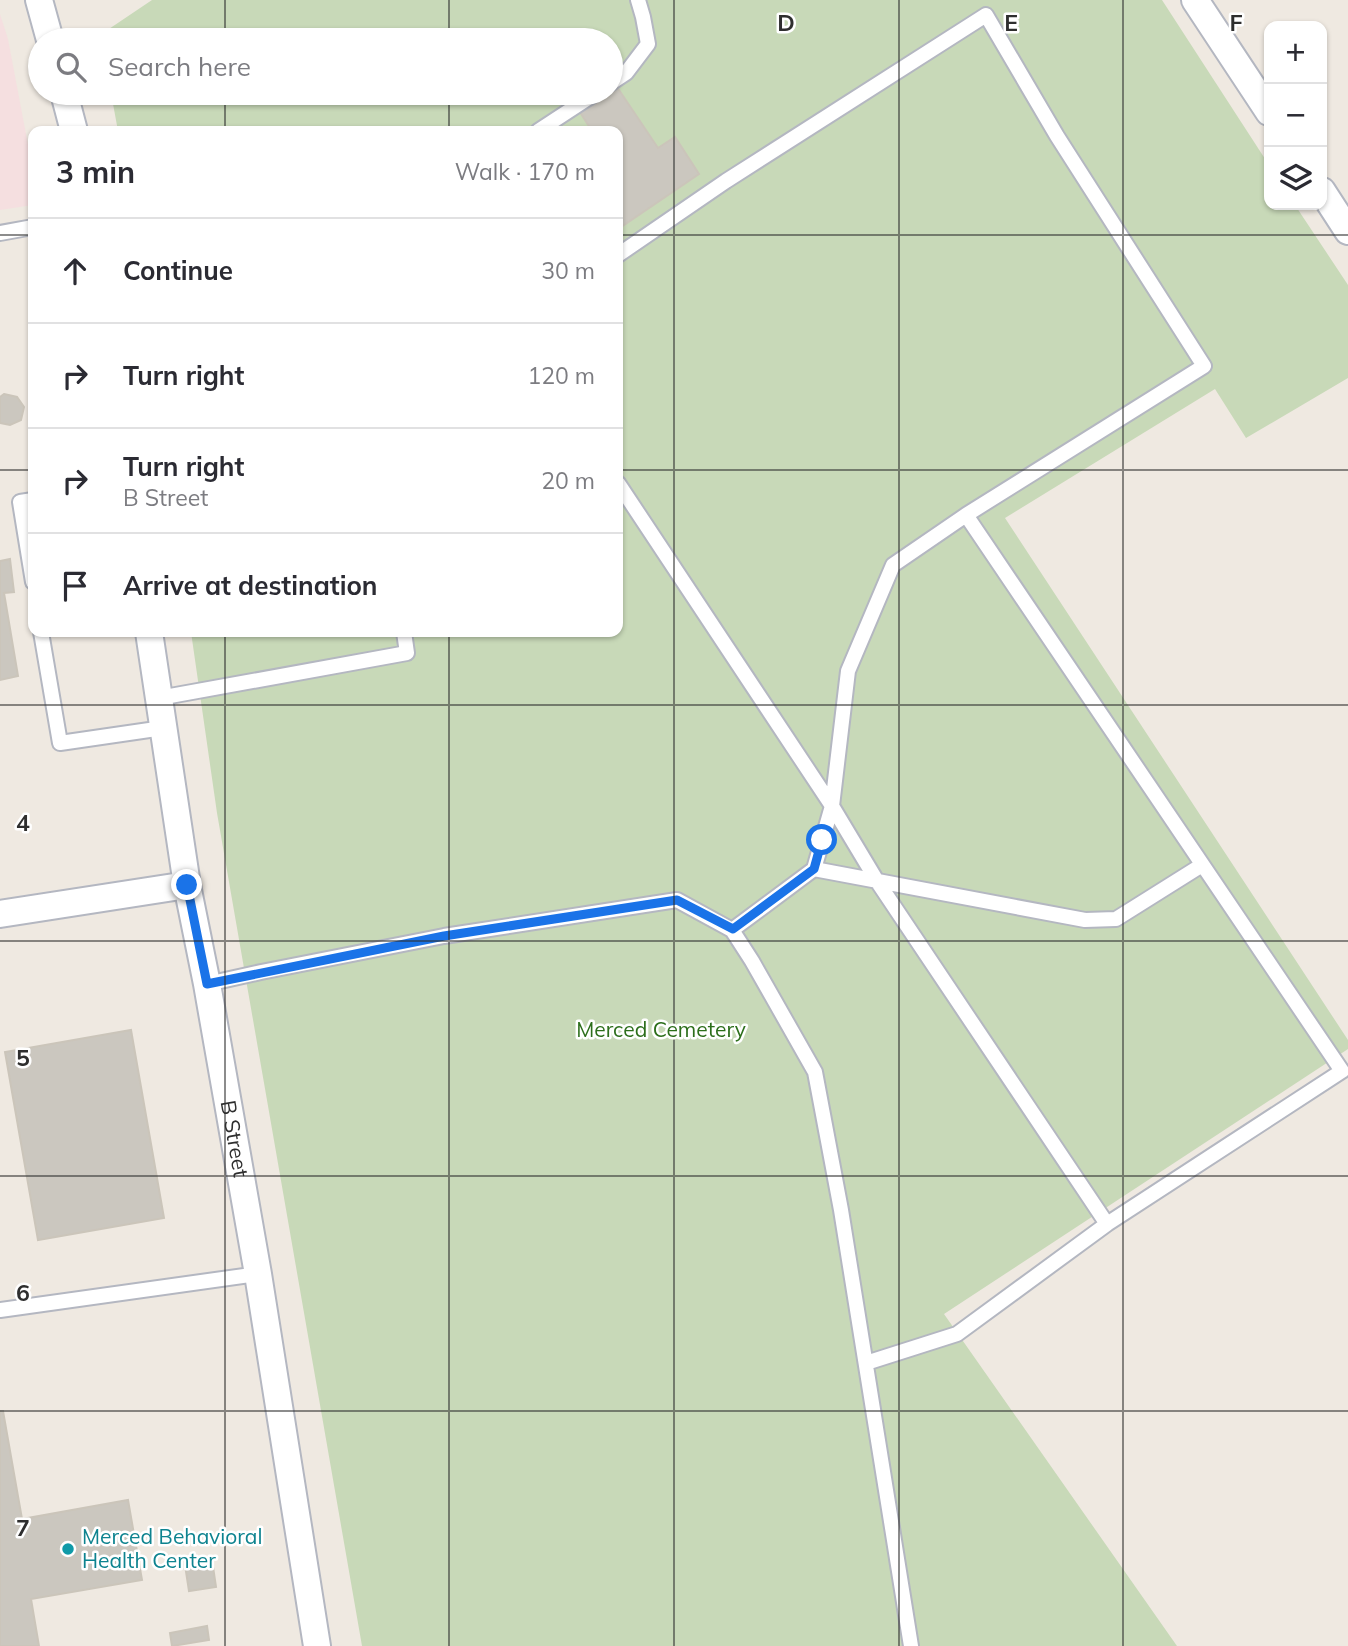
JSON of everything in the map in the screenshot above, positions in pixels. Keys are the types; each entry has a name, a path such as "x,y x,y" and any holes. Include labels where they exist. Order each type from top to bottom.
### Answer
{"street":[{"path":"39,0 47,28"},
{"path":"1195,0 1264,104"},
{"path":"67,105 73,126"},
{"path":"1327,199 1348,231"},
{"name":"B Street","path":"150,637 187,885 258,1274 317,1646"},
{"path":"0,915 187,885"}],"lane":[{"path":"623,75 648,44 638,0"},
{"path":"623,252 726,181 986,15 1057,136 1204,366 966,514 893,565 848,671 832,806 814,869 733,929"},
{"path":"546,126 578,105"},
{"path":"0,233 28,229"},
{"path":"623,491 832,806 877,881 1107,1224"},
{"path":"28,501 20,502 28,551"},
{"path":"866,1363 957,1334 1107,1224 1342,1070 966,514"},
{"path":"42,637 60,743 163,728"},
{"path":"159,698 407,653 405,637"},
{"path":"814,869 1085,920 1116,919 1202,865"},
{"path":"207,984 444,936 677,900 733,929 815,1072 841,1210 911,1646"},
{"path":"0,1310 258,1274"}],"shaded area":[{"path":"0,14 8,39 28,145 28,206 0,210"}],"green space":[{"name":"Merced Cemetery","path":"152,0 1162,0 1264,157 1264,210 1298,210 1348,285 1348,378 1246,438 1215,389 1005,518 1348,1040 1348,1049 944,1314 1177,1646 362,1646 217,813 192,637 623,637 623,126 117,126 113,105 623,105 623,28 110,28"}],"building":[{"path":"623,96 658,148 675,137 699,174 623,226 623,126 589,126 578,109 584,105 623,105"},
{"path":"4,394 17,397 24,407 21,420 10,425 0,423 0,397"},
{"path":"10,559 14,592 4,593 18,676 0,680 0,561"},
{"path":"131,1030 164,1218 38,1240 5,1052"},
{"name":"Merced Behavioral Health Center","path":"0,1411 3,1411 22,1519 128,1500 142,1580 31,1599 39,1646 0,1646"},
{"path":"212,1560 216,1587 189,1591 185,1565"},
{"path":"207,1626 209,1640 172,1646 170,1633"}],"place":[{"name":"Merced Behavioral Health Center","path":"68,1549"}],"route":[{"path":"187,885 207,984 444,936 677,900 733,929 814,869 822,840"}]}
